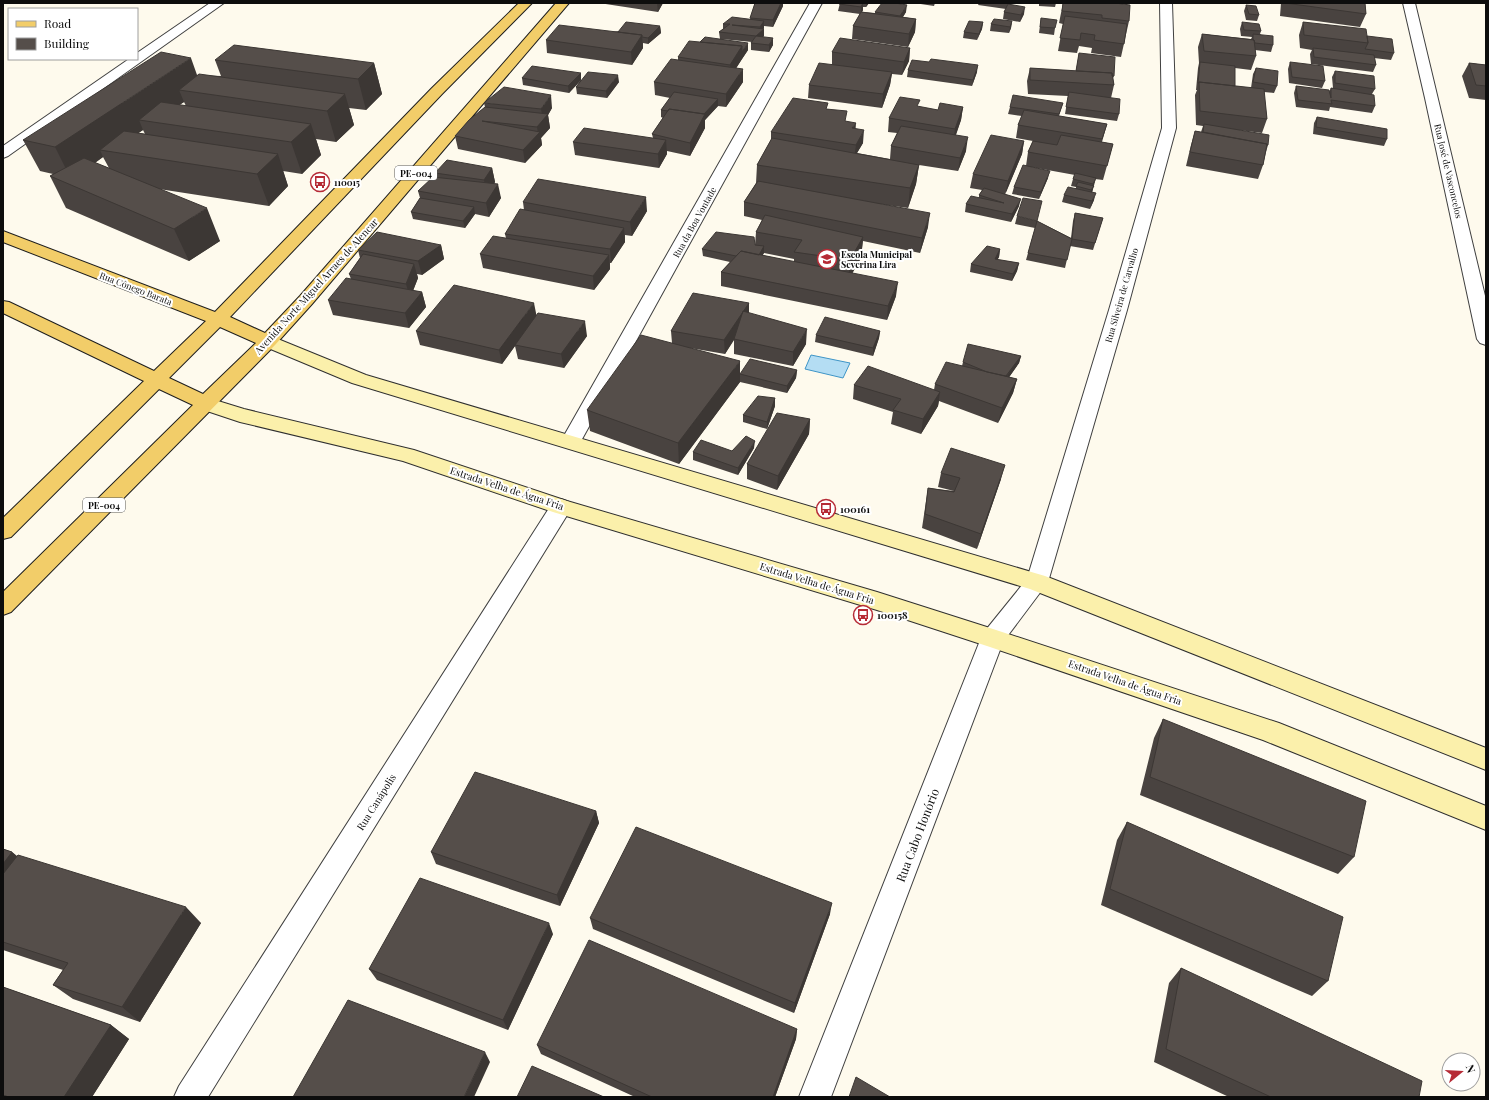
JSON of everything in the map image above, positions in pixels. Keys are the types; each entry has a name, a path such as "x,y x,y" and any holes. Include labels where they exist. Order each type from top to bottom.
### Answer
{"main road":[{"path":"3,531 218,320 437,91 526,3"},
{"name":"Avenida Norte Miguel Arraes de Alencar","path":"3,606 268,341 306,300 563,3"},
{"name":"Rua Cônego Barata","path":"3,236 268,341"},
{"path":"3,306 205,403"},
{"path":"268,341 359,378 1037,582 1486,759"},
{"name":"Estrada Velha de Água Fria","path":"205,403 240,414 407,455 561,507 877,601 993,638 1270,731 1486,818"}],"street":[{"path":"138,59 218,3"},
{"name":"Rua da Boa Vontade","path":"571,441 816,3"},
{"name":"Rua Silveira de Carvalho","path":"1037,582 1118,310 1169,128 1166,3"},
{"name":"Rua José de Vasconcelos","path":"1409,3 1486,339"},
{"path":"3,153 136,60"},
{"name":"Rua Canápolis","path":"190,1097 561,507"},
{"name":"Rua Cabo Honório","path":"816,1097 993,638 1037,582"}],"water":[{"path":"811,355 850,363 843,378 805,369"}],"building":[{"path":"755,3 781,3 773,20 750,18"},
{"path":"863,3 861,7 839,4"},
{"path":"882,3 907,5 900,16 875,12"},
{"path":"1063,3 1115,3 1130,5 1129,21 1102,18 1102,15 1062,11"},
{"path":"1285,3 1365,3 1366,14"},
{"path":"1008,4 1025,7 1021,15 1004,12"},
{"path":"1246,5 1256,6 1259,15 1249,14"},
{"path":"861,12 916,19 909,34 853,26"},
{"path":"1065,16 1127,24 1124,44 1094,40 1095,35 1081,33 1080,40 1060,38"},
{"path":"732,17 764,21 760,27 732,25 764,29 756,36 719,32 730,24 723,24"},
{"path":"1041,18 1057,20 1055,28 1040,27"},
{"path":"994,19 1012,21 1010,27 991,24"},
{"path":"969,21 983,22 979,34 964,32"},
{"path":"626,22 660,26 648,38 642,37 642,35 618,32"},
{"path":"1242,22 1259,24 1261,31 1244,30"},
{"path":"1303,22 1366,29 1368,43 1304,35"},
{"path":"559,25 642,35 631,52 546,40"},
{"path":"1202,34 1254,40 1256,56 1204,51"},
{"path":"1253,34 1273,36 1273,45 1255,43 1253,40"},
{"path":"756,36 773,38 769,45 751,43"},
{"path":"1367,36 1392,39 1394,53 1365,49 1368,43"},
{"path":"705,37 748,43 742,52 742,46 700,42"},
{"path":"840,38 910,48 904,62 832,52"},
{"path":"689,41 742,46 730,65 678,57"},
{"path":"234,45 374,63 358,79 215,60"},
{"path":"1313,48 1374,55 1376,65 1314,57"},
{"path":"161,52 191,58 55,147 23,140"},
{"path":"1079,53 1115,57 1114,76 1112,76 1112,73 1076,71"},
{"path":"671,59 743,69 726,94 654,82"},
{"path":"931,59 978,65 973,80 908,70 912,60 929,62"},
{"path":"1200,62 1235,66 1235,86 1198,83"},
{"path":"1290,62 1323,66 1325,81 1292,77"},
{"path":"819,63 892,72 883,94 809,85"},
{"path":"1469,63 1486,65 1486,86 1476,85"},
{"path":"532,66 581,73 568,86 522,78"},
{"path":"1030,68 1112,73 1114,85 1030,80"},
{"path":"1256,68 1278,71 1277,86 1253,82"},
{"path":"1335,71 1374,76 1375,89 1335,83"},
{"path":"588,72 618,75 606,91 576,87"},
{"path":"199,74 345,94 327,111 179,90"},
{"path":"1199,82 1264,89 1267,119 1200,111"},
{"path":"1296,86 1329,90 1331,98 1331,88 1374,95 1375,106 1331,100 1332,104 1298,100"},
{"path":"504,87 551,95 541,109 484,103"},
{"path":"674,92 718,99 704,114 669,109 668,111 661,110"},
{"path":"1069,92 1120,99 1119,114 1066,107"},
{"path":"1013,95 1063,103 1059,114 1010,107"},
{"path":"900,97 920,100 917,106 938,110 940,103 963,107 955,129 889,118"},
{"path":"793,98 828,103 826,109 847,111 845,121 856,123 852,128 864,130 856,145 771,132"},
{"path":"161,102 311,124 291,142 139,120"},
{"path":"485,107 548,114 537,127 482,121 540,132 523,150 455,136 469,120"},
{"path":"669,109 705,114 690,143 652,134"},
{"path":"1024,110 1107,124 1102,139 1018,125"},
{"path":"1317,117 1387,129 1387,139 1316,127"},
{"path":"1204,124 1269,135 1268,145 1203,132"},
{"path":"901,126 968,137 960,158 891,146"},
{"path":"584,128 666,140 658,154 573,142"},
{"path":"124,131 278,154 257,174 100,150"},
{"path":"1195,131 1267,144 1263,165 1190,152"},
{"path":"991,135 1024,141 1008,181 973,174"},
{"path":"1061,135 1113,144 1107,166 1028,152 1033,141 1057,145"},
{"path":"772,138 919,165 910,188 757,165"},
{"path":"84,158 207,208 174,229 50,176"},
{"path":"447,160 492,168 484,180 435,173"},
{"path":"1023,165 1050,171 1041,192 1014,187"},
{"path":"1075,173 1096,178 1093,184 1073,179"},
{"path":"433,177 498,184 486,203 418,191"},
{"path":"538,179 646,197 630,222 523,202"},
{"path":"758,181 930,213 922,238 744,202"},
{"path":"1078,182 1094,186 1091,190 1076,186"},
{"path":"1068,187 1096,193 1092,201 1064,195"},
{"path":"984,188 1021,199 1012,214 966,204 971,196 1004,203 979,195"},
{"path":"420,198 474,207 463,221 411,212"},
{"path":"1023,198 1042,201 1037,221 1017,216"},
{"path":"520,209 624,228 610,249 505,234"},
{"path":"1075,213 1103,218 1095,243 1072,239"},
{"path":"765,215 863,237 850,260 794,252 802,240 756,232"},
{"path":"1037,221 1072,239 1067,260 1028,253"},
{"path":"377,232 441,245 418,261 358,250"},
{"path":"716,232 754,237 755,245 764,246 759,255 741,251 736,256 702,249"},
{"path":"493,236 609,255 593,276 480,254"},
{"path":"987,246 1000,249 995,259 1019,263 1013,274 971,264"},
{"path":"741,251 898,282 888,306 721,272"},
{"path":"363,254 414,264 406,284 349,274"},
{"path":"346,278 422,292 405,313 328,300"},
{"path":"454,285 534,303 499,350 416,331"},
{"path":"693,293 749,303 724,340 671,331"},
{"path":"743,311 807,329 793,352 734,339"},
{"path":"538,313 585,321 561,354 515,345"},
{"path":"825,317 880,331 873,348 816,335"},
{"path":"641,335 740,361 678,443 587,410"},
{"path":"968,344 1021,356 1006,376 987,372 963,362"},
{"path":"750,359 797,370 787,386 740,374"},
{"path":"946,362 1017,379 1002,408 935,384"},
{"path":"868,366 940,392 923,419 893,410 901,399 854,385"},
{"path":"758,396 775,398 767,422 743,415"},
{"path":"777,413 810,419 778,476 747,464"},
{"path":"746,436 755,441 738,468 693,452 701,440 732,451"},
{"path":"951,448 1005,465 981,534 925,514 928,488 954,492 960,478 941,473"},
{"path":"1163,719 1366,801 1354,857 1150,777"},
{"path":"475,772 596,811 557,895 431,852"},
{"path":"1127,822 1343,917 1328,981 1110,889"},
{"path":"636,827 832,903 795,1003 590,918"},
{"path":"3,849 12,852 3,864"},
{"path":"18,855 186,907 122,1007 53,985 68,963 3,942 3,874"},
{"path":"420,878 549,923 503,1020 369,969"},
{"path":"589,940 797,1029 773,1097 652,1097 537,1045"},
{"path":"1181,968 1422,1081 1419,1097 1271,1097 1166,1049"},
{"path":"3,987 111,1025 64,1097 9,1097 3,1095"},
{"path":"348,1000 485,1052 464,1097 293,1097"},
{"path":"532,1066 604,1097 517,1097"},
{"path":"856,1077 890,1097 849,1097"}],"place":[{"name":"110015","path":"320,182"},
{"name":"Escola Municipal Severina Lira","path":"827,259"},
{"name":"100161","path":"826,509"},
{"name":"100158","path":"863,615"}]}
